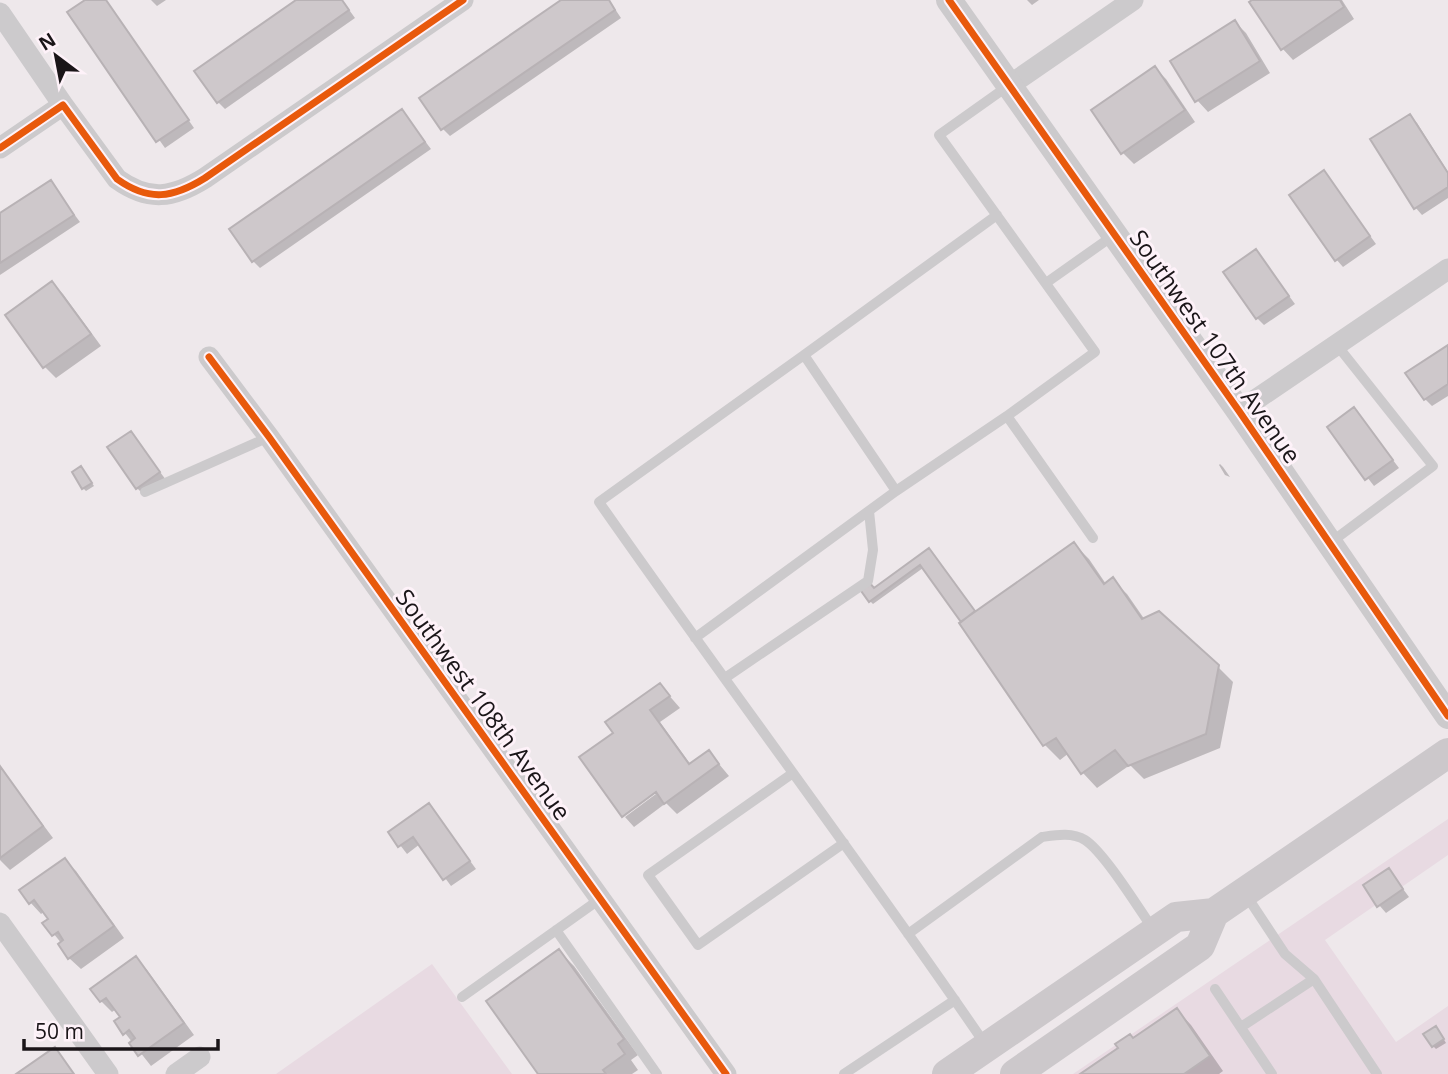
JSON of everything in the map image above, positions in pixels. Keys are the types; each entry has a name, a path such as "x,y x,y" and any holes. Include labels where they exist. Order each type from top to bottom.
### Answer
{"main road":[{"path":"947,1074 1176,917 1214,913 1448,753"},
{"path":"1014,1074 1200,946 1214,913"}],"street":[{"path":"0,13 117,179 151,195 177,193 205,178 463,0"},
{"name":"Southwest 107th Avenue","path":"949,0 1240,411 1448,716"},
{"path":"1010,85 1133,0"},
{"path":"0,148 63,105"},
{"path":"1240,411 1448,268"},
{"name":"Southwest 108th Avenue","path":"209,357 726,1074"},
{"path":"0,923 108,1074"},
{"path":"176,1074 200,1057"}],"lane":[{"path":"695,638 896,491 1095,352 939,135 1010,85"},
{"path":"987,1046 599,502 997,215"},
{"path":"1046,283 1114,235"},
{"path":"1330,543 1433,466 1336,344"},
{"path":"804,355 896,491"},
{"path":"1007,416 1093,538"},
{"path":"145,492 269,437"},
{"path":"725,678 869,581 873,550 869,511"},
{"path":"793,773 648,875 698,945 844,843"},
{"path":"908,934 1042,837 1063,834 1085,840 1101,856 1155,931"},
{"path":"1245,892 1285,954 1314,979 1377,1074"},
{"path":"462,997 600,899"},
{"path":"556,930 657,1074"},
{"path":"1241,1027 1314,979"},
{"path":"1215,989 1272,1074"},
{"path":"844,1074 955,1000"}],"shaded area":[{"path":"1448,819 1448,855 1325,940 1396,1042 1448,1006 1448,1074 1073,1074"},
{"path":"432,964 512,1074 276,1074"}],"building":[{"path":"85,0 106,0 189,120 156,142 67,12"},
{"path":"296,0 342,0 349,10 217,103 194,71"},
{"path":"561,0 609,0 615,10 441,130 419,98"},
{"path":"1340,0 1344,7 1281,50 1249,2"},
{"path":"1235,20 1260,61 1195,102 1170,61"},
{"path":"1155,66 1185,110 1121,154 1091,110"},
{"path":"402,109 425,142 252,262 229,229"},
{"path":"1410,114 1448,173 1448,187 1414,209 1370,139"},
{"path":"1324,170 1370,236 1335,261 1289,195"},
{"path":"51,180 74,215 0,263 0,213"},
{"path":"1256,249 1289,296 1256,319 1223,272"},
{"path":"52,281 91,334 43,368 5,315"},
{"path":"1448,345 1448,384 1424,400 1405,373"},
{"path":"1354,407 1393,460 1365,480 1327,427"},
{"path":"131,431 160,472 136,489 107,447"},
{"path":"81,466 92,483 82,489 72,472"},
{"path":"1074,542 1104,584 1113,577 1142,619 1159,611 1219,665 1206,734 1128,766 1115,750 1081,774 1056,738 1043,746 959,623"},
{"path":"929,548 975,611 961,622 920,565 869,602 859,588 869,582 874,588"},
{"path":"660,683 670,696 650,710 689,764 709,750 719,764 664,804 656,792 622,817 579,757 613,733 605,722"},
{"path":"0,766 43,826 0,858"},
{"path":"429,803 470,861 443,880 413,837 398,847 388,832"},
{"path":"65,858 114,926 68,959 58,944 63,940 58,932 52,936 42,923 48,919 34,900 29,904 19,890"},
{"path":"1389,868 1403,889 1377,907 1363,885"},
{"path":"559,949 624,1039 618,1044 625,1054 603,1070 606,1074 538,1074 486,1001"},
{"path":"136,956 184,1023 138,1056 129,1043 135,1038 129,1030 123,1035 114,1021 120,1017 106,998 100,1002 90,989"},
{"path":"1177,1008 1210,1056 1184,1074 1080,1074 1118,1048 1115,1044 1130,1034 1133,1038"},
{"path":"1436,1026 1444,1039 1432,1047 1423,1034"},
{"path":"55,1047 74,1074 16,1074"}],"cycle path":[{"path":"0,148 63,105 117,179 150,194 161,195 182,190 205,178 463,0"},
{"path":"949,0 1239,411 1448,716"},
{"path":"209,357 726,1074"}]}
